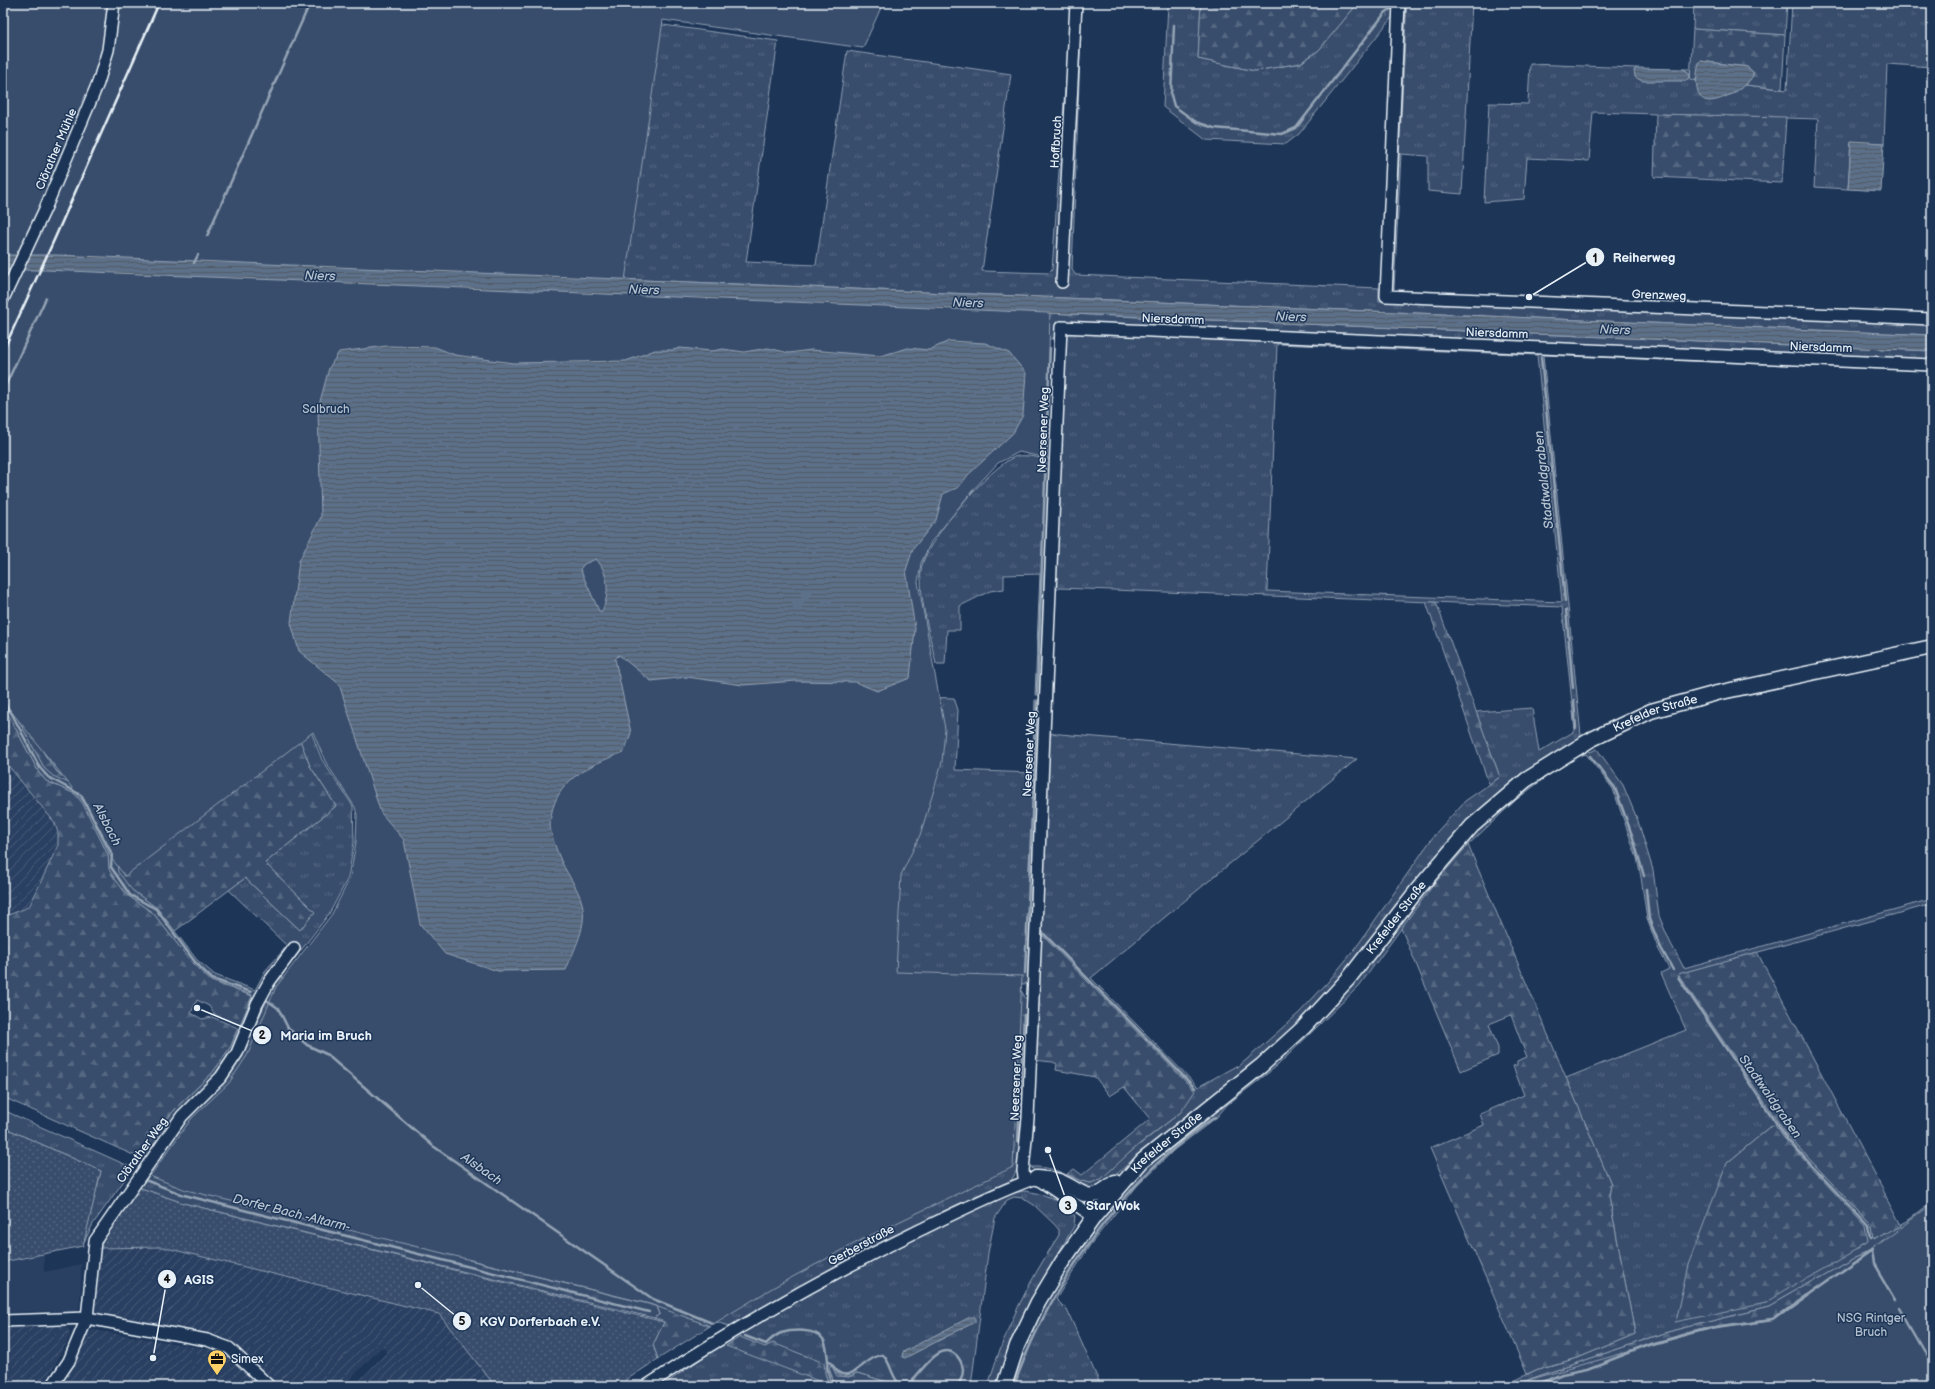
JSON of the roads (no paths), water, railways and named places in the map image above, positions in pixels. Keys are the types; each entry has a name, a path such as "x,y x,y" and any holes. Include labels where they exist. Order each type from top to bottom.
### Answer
{"main road":[{"name":"Krefelder Straße","path":"1004,1386 1017,1346 1038,1302 1062,1262 1094,1217 1142,1161 1262,1066 1304,1027 1349,978 1418,888 1472,826 1526,780 1590,740 1651,711 1717,693 1932,647"},
{"path":"1031,1180 1057,1180 1085,1195 1093,1196 1101,1194 1142,1161"}],"street":[{"name":"Clörather Mühle","path":"3,299 98,83 109,42 114,3"},
{"name":"Hoffbruch","path":"1062,282 1076,3"},
{"name":"Grenzweg","path":"1399,3 1386,296 1932,319"},
{"name":"Niersdamm","path":"1061,327 1932,365"},
{"name":"Neersener Weg","path":"1031,1180 1023,1171 1028,1118 1061,327"},
{"name":"Clörather Weg","path":"52,1386 69,1361 87,1318 95,1241 182,1116 221,1077 237,1053 257,1004 269,982 294,948"},
{"path":"1031,1180 1094,1217"},
{"name":"Gerberstraße","path":"646,1386 716,1340 855,1262 973,1204 1031,1180"},
{"path":"3,1321 87,1318 207,1340 229,1348 269,1386"}],"water":[{"path":"1700,61 1747,67 1753,72 1753,75 1746,84 1734,92 1721,99 1709,101 1700,96 1698,91 1697,71"},
{"path":"1636,68 1683,69 1688,72 1690,76 1686,81 1642,81 1635,77 1634,71"},
{"path":"1851,141 1884,143 1881,191 1848,189"},
{"name":"Niers","path":"3,255 56,255 1932,335 1932,351 46,270 3,270"},
{"path":"949,341 985,343 1009,353 1026,373 1023,415 1013,433 968,475 959,487 943,494 936,520 913,549 906,570 915,629 910,678 877,691 855,682 796,681 743,685 687,677 651,681 619,655 615,659 631,733 624,752 586,769 565,786 558,796 553,809 550,824 552,836 559,856 578,891 583,912 582,929 566,970 498,971 445,954 420,924 404,840 381,813 339,684 299,651 291,623 299,561 321,517 318,409 329,368 339,352 387,346 435,347 455,355 513,363 626,361 655,350 673,350 680,348 712,351 723,349 744,352 768,348 789,353 811,350 880,356 908,348 929,350","holes":["596,559 604,571 607,584 605,604 602,611 599,611 580,569 584,564"]},
{"path":"970,1317 975,1317 975,1322 905,1358 902,1357 903,1352"}],"waterway":[{"path":"207,236 310,3"},
{"path":"1392,285 1406,3"},
{"path":"1174,25 1171,95 1174,106 1196,122 1214,128 1282,134 1296,128 1385,13 1392,8"},
{"path":"194,263 198,255"},
{"name":"Alsbach","path":"3,391 46,298"},
{"path":"1037,693 1050,348"},
{"name":"Stadtwaldgraben","path":"1541,357 1565,601"},
{"name":"Stadtwaldgraben","path":"1566,610 1573,688"},
{"name":"Stadtwaldgraben","path":"1574,700 1576,728"},
{"name":"Alsbach","path":"3,702 12,714 40,768 48,777 81,795 112,854 111,867 130,895 156,909 195,962 212,979 251,992"},
{"path":"1025,973 1037,702"},
{"name":"Stadtwaldgraben","path":"1590,756 1615,788 1633,838 1644,876"},
{"name":"Stadtwaldgraben","path":"1646,889 1649,919 1660,946 1673,970"},
{"path":"1040,930 1195,1088"},
{"name":"Stadtwaldgraben","path":"1678,977 1787,1139 1869,1227 1871,1238"},
{"name":"Alsbach","path":"265,999 278,1008 288,1028 307,1045 326,1054 433,1146 653,1299 712,1323"},
{"name":"Dorfer Bach -Altarm-","path":"246,1044 266,1000"},
{"path":"1018,1141 1024,1015"},
{"path":"1014,1386 1029,1348 1048,1310 1070,1272 1094,1236 1122,1201 1151,1170 1182,1141 1215,1117"},
{"name":"Dorfer Bach -Altarm-","path":"149,1173 145,1180 184,1195 649,1312"},
{"path":"1533,1386 1562,1374 1587,1369 1652,1344 1703,1330 1773,1320 1872,1250 1874,1265 1894,1299"},
{"name":"Stadtwaldgraben","path":"1898,1307 1932,1366"},
{"name":"Alsbach","path":"745,1336 766,1344 781,1333 809,1331 819,1335 823,1339 826,1346 828,1360 838,1372 849,1374 871,1359 883,1355 888,1362 895,1379 901,1385 910,1382 930,1360 937,1355 943,1351 950,1351 961,1361 963,1367 961,1380 957,1386"},
{"path":"828,1360 827,1368 832,1386"}],"railway":[{"path":"3,351 159,3"}],"place":[{"name":"Reiherweg","path":"1529,297"},
{"name":"Maria im Bruch","path":"197,1008"},
{"name":"Star Wok","path":"1048,1150"},
{"name":"KGV Dorferbach e.V.","path":"418,1285"},
{"name":"AGIS","path":"153,1358"},
{"name":"Simex","path":"217,1376"}],"park label":[{"name":"Salbruch","path":"326,409"},
{"name":"NSG Rintger Bruch","path":"1871,1325"}]}
